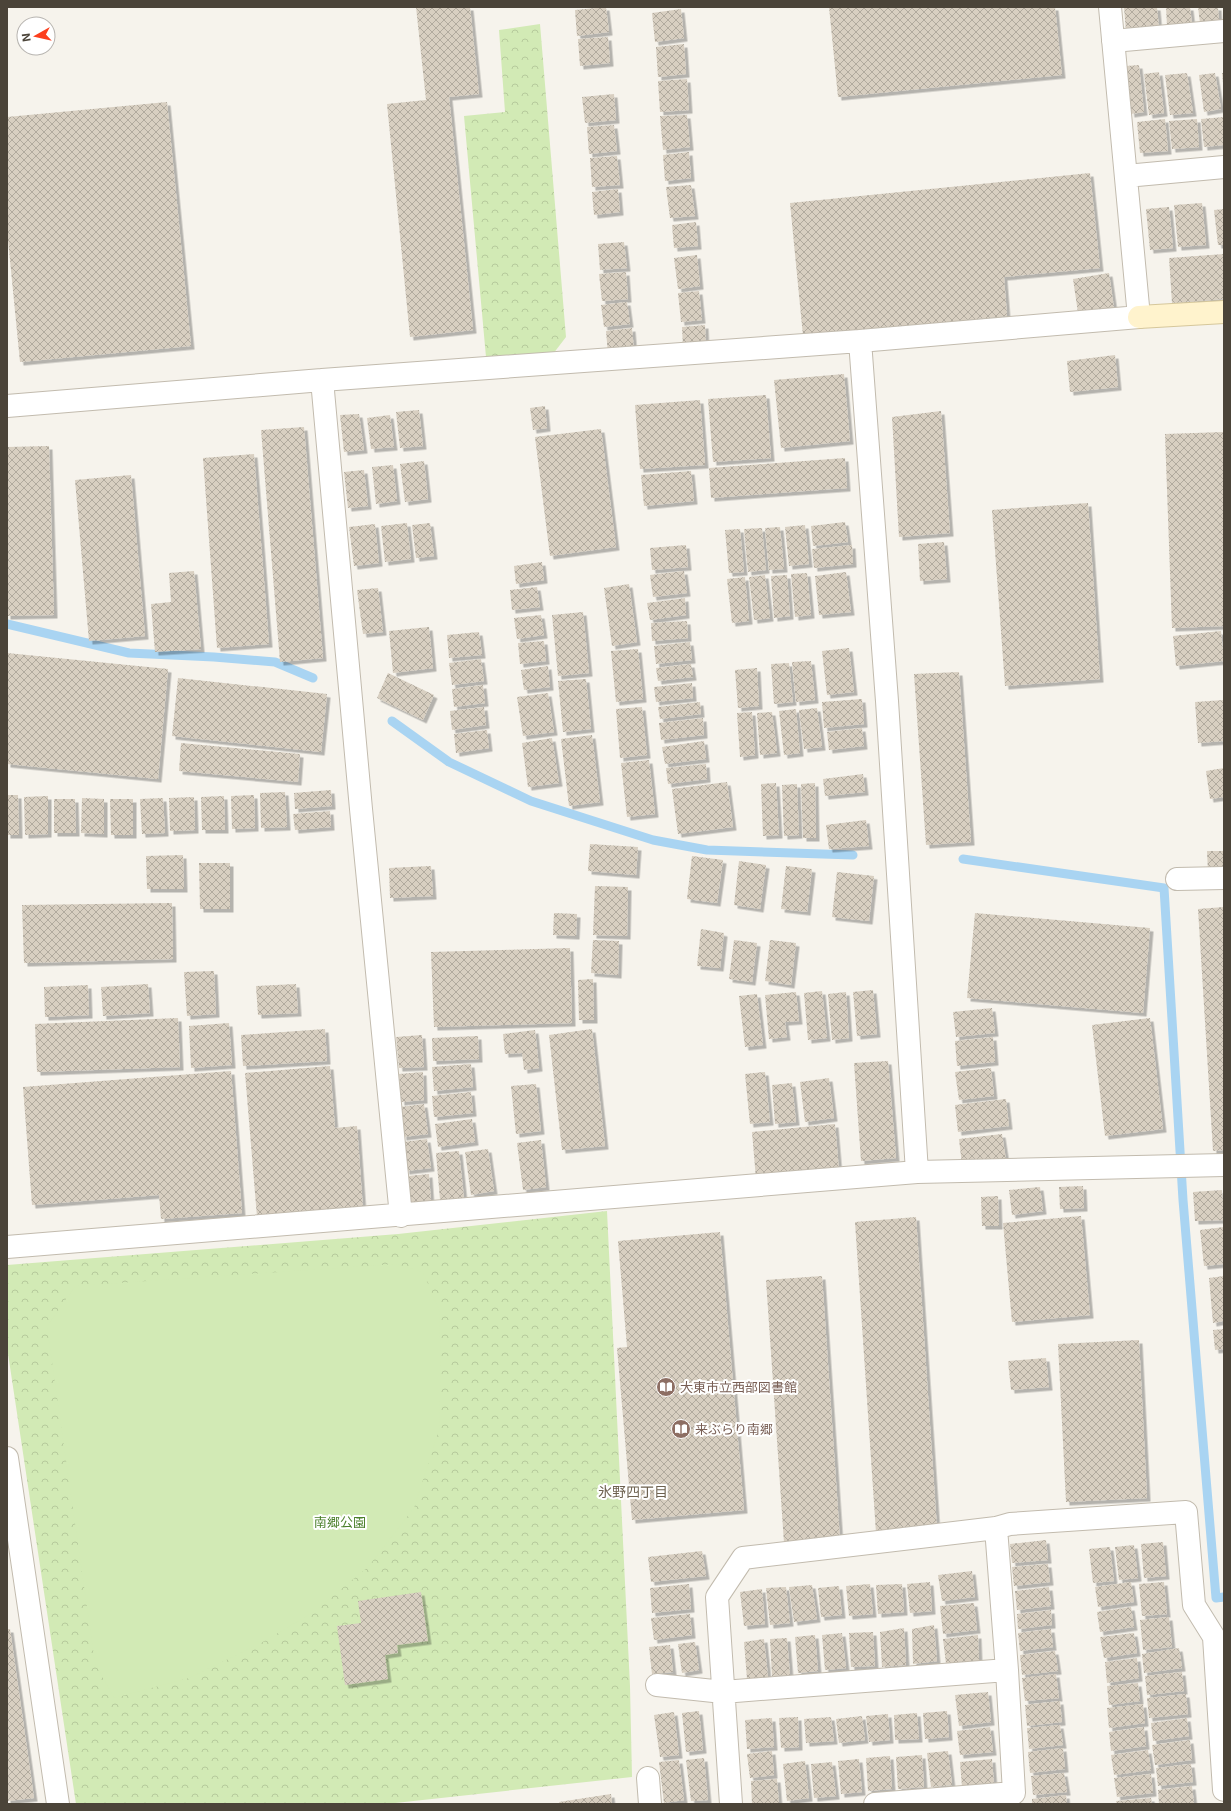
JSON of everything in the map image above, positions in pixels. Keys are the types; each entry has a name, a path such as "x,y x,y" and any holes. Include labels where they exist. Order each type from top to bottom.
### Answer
{"street":[{"path":"1110,7 1139,317"},
{"path":"1113,41 1224,31"},
{"path":"1126,176 1224,167"},
{"path":"7,406 322,380 860,341 1139,317 1224,312"},
{"path":"860,341 888,701 917,1172"},
{"path":"322,380 361,809 401,1216"},
{"path":"1177,879 1224,878"},
{"path":"7,1248 917,1172 1219,1165"},
{"path":"7,1458 58,1804"},
{"path":"731,1804 717,1597 742,1558 996,1528 1010,1524 1186,1512 1194,1605 1214,1637 1224,1790"},
{"path":"875,1804 969,1800 1014,1793 1007,1670 996,1528"},
{"path":"657,1685 723,1692 1007,1670"},
{"path":"648,1778 650,1804"}],"green space":[{"path":"540,24 566,337 553,354 486,357 464,116 505,112 499,30"},
{"name":"南郷公園","path":"607,1211 630,1686 632,1777 386,1804 76,1804 7,1347 7,1265 398,1234"},
{"path":"396,1264 423,1272 439,1310 441,1368 439,1430 414,1508 368,1567 312,1613 261,1643 189,1678 114,1698 95,1663 47,1327 75,1286"}],"building":[{"path":"416,7 470,7 479,94 449,97 473,330 410,337 387,104 426,100"},
{"path":"606,7 609,32 577,36 575,10"},
{"path":"829,7 1055,7 1062,75 838,97"},
{"path":"1124,7 1157,7 1159,29 1126,32"},
{"path":"1166,7 1190,7 1192,24 1167,26"},
{"path":"1198,7 1218,7 1219,21 1200,23"},
{"path":"681,9 684,38 655,42 652,13"},
{"path":"608,37 610,63 580,66 578,39"},
{"path":"684,44 686,74 658,77 656,47"},
{"path":"1139,65 1144,112 1131,114 1126,66"},
{"path":"1159,72 1164,113 1149,115 1144,74"},
{"path":"1187,73 1193,113 1170,115 1165,75"},
{"path":"1215,73 1221,109 1204,112 1199,75"},
{"path":"1222,73 1224,73 1224,83 1223,83"},
{"path":"687,79 689,110 660,112 658,81"},
{"path":"614,94 616,120 585,123 582,97"},
{"path":"167,102 191,346 20,362 7,230 7,117"},
{"path":"687,115 690,147 663,150 660,116"},
{"path":"1224,117 1224,145 1204,147 1201,119"},
{"path":"1165,119 1168,151 1140,153 1137,122"},
{"path":"1197,119 1199,147 1172,149 1169,121"},
{"path":"614,125 617,151 589,154 587,127"},
{"path":"689,152 691,178 665,181 663,155"},
{"path":"617,156 620,185 592,187 590,158"},
{"path":"1090,173 1100,268 1004,277 1007,316 803,336 790,203"},
{"path":"691,185 695,216 670,218 666,187"},
{"path":"618,189 620,212 594,215 592,192"},
{"path":"1202,203 1206,245 1178,247 1174,205"},
{"path":"1169,207 1173,248 1150,250 1146,209"},
{"path":"1224,209 1224,245 1218,245 1214,210"},
{"path":"696,222 698,246 674,248 672,225"},
{"path":"624,242 627,268 600,270 598,244"},
{"path":"1224,254 1224,299 1172,303 1169,258"},
{"path":"697,255 700,286 678,289 674,258"},
{"path":"626,272 628,299 602,301 599,274"},
{"path":"1109,273 1114,308 1078,313 1073,279"},
{"path":"699,291 702,320 681,322 678,293"},
{"path":"627,302 630,324 604,327 601,305"},
{"path":"705,325 706,347 683,348 682,327"},
{"path":"632,328 634,351 608,354 606,331"},
{"path":"1115,355 1118,387 1070,392 1067,361"},
{"path":"844,374 850,441 781,448 774,380"},
{"path":"766,395 771,458 713,462 708,399"},
{"path":"700,400 705,465 640,469 635,405"},
{"path":"545,406 547,428 533,430 530,408"},
{"path":"419,410 423,446 400,448 396,412"},
{"path":"941,411 950,533 899,537 892,417"},
{"path":"359,414 364,450 344,452 340,415"},
{"path":"390,415 394,447 371,449 367,418"},
{"path":"304,427 323,658 280,662 261,430"},
{"path":"601,429 616,547 550,556 535,437"},
{"path":"1224,432 1224,626 1172,628 1165,434"},
{"path":"49,446 54,615 7,616 7,447"},
{"path":"254,454 269,644 217,648 203,458"},
{"path":"845,458 847,488 711,498 709,468"},
{"path":"424,461 428,499 405,502 400,464"},
{"path":"393,465 397,501 376,504 372,467"},
{"path":"364,470 368,506 348,508 344,472"},
{"path":"691,471 694,501 644,506 641,475"},
{"path":"131,475 145,636 89,641 75,480"},
{"path":"1088,503 1100,679 1005,686 992,510"},
{"path":"845,522 848,542 813,546 811,526"},
{"path":"407,523 411,559 385,562 381,526"},
{"path":"430,523 434,556 416,558 412,525"},
{"path":"375,524 379,563 354,566 349,527"},
{"path":"805,525 809,564 789,566 785,527"},
{"path":"780,527 784,569 769,570 765,528"},
{"path":"762,528 766,570 748,572 744,529"},
{"path":"740,529 744,572 729,573 725,530"},
{"path":"944,542 947,579 920,581 918,544"},
{"path":"686,545 688,567 652,570 650,548"},
{"path":"852,545 853,564 814,568 812,549"},
{"path":"542,562 544,580 516,584 514,566"},
{"path":"194,571 201,649 155,652 151,604 171,602 169,573"},
{"path":"684,571 687,593 653,597 650,575"},
{"path":"846,572 851,612 819,615 815,576"},
{"path":"807,573 811,615 795,617 791,574"},
{"path":"765,575 770,618 754,620 749,577"},
{"path":"787,575 790,616 774,618 771,576"},
{"path":"745,577 749,621 732,623 727,579"},
{"path":"629,584 637,642 612,646 604,588"},
{"path":"537,587 540,607 512,610 510,590"},
{"path":"378,588 383,632 363,634 357,590"},
{"path":"685,598 686,615 650,620 647,603"},
{"path":"583,612 589,673 558,676 552,615"},
{"path":"541,615 544,635 517,639 514,618"},
{"path":"687,621 688,638 652,641 651,623"},
{"path":"429,627 433,668 393,673 389,631"},
{"path":"1221,631 1224,661 1176,666 1173,636"},
{"path":"479,632 482,655 449,658 447,635"},
{"path":"544,641 546,661 520,664 518,643"},
{"path":"690,642 692,660 656,664 654,646"},
{"path":"849,648 854,692 827,695 822,651"},
{"path":"638,649 643,699 616,702 611,651"},
{"path":"7,653 168,669 158,779 7,764"},
{"path":"481,659 484,681 452,685 449,663"},
{"path":"811,661 815,700 796,702 792,662"},
{"path":"789,663 793,702 774,704 771,664"},
{"path":"691,664 693,677 658,681 656,668"},
{"path":"548,666 550,687 524,690 521,670"},
{"path":"757,668 759,706 738,708 735,670"},
{"path":"959,672 971,842 926,845 914,674"},
{"path":"388,673 434,695 423,720 377,698"},
{"path":"178,678 327,694 321,752 172,736"},
{"path":"586,679 591,729 563,732 558,681"},
{"path":"692,683 693,698 656,702 654,687"},
{"path":"483,685 485,703 454,707 452,689"},
{"path":"548,693 554,732 523,736 517,697"},
{"path":"862,699 864,724 824,728 822,702"},
{"path":"1224,700 1224,741 1198,743 1195,702"},
{"path":"700,702 701,714 660,719 658,707"},
{"path":"484,707 486,725 452,730 450,711"},
{"path":"642,707 647,755 620,758 616,709"},
{"path":"817,708 822,747 804,749 799,710"},
{"path":"796,709 800,753 784,755 779,711"},
{"path":"752,712 755,755 740,757 737,713"},
{"path":"772,712 777,753 760,755 757,713"},
{"path":"703,718 704,735 661,740 659,723"},
{"path":"862,728 864,746 829,750 827,732"},
{"path":"487,730 489,748 456,753 454,734"},
{"path":"592,735 600,802 569,806 561,739"},
{"path":"552,738 559,783 528,787 522,743"},
{"path":"704,741 706,759 665,764 662,747"},
{"path":"181,743 300,754 298,782 179,771"},
{"path":"649,760 655,814 627,817 621,763"},
{"path":"706,764 707,779 668,784 666,768"},
{"path":"1224,768 1224,797 1210,799 1206,771"},
{"path":"863,774 865,792 825,796 823,779"},
{"path":"727,782 733,827 678,834 672,789"},
{"path":"776,783 779,835 763,836 761,784"},
{"path":"815,783 816,838 803,838 801,784"},
{"path":"797,784 799,835 784,836 782,785"},
{"path":"331,790 332,806 295,809 294,793"},
{"path":"285,792 287,827 261,828 260,793"},
{"path":"7,795 18,795 19,835 7,835"},
{"path":"254,795 255,828 232,829 231,796"},
{"path":"48,796 48,834 25,835 24,797"},
{"path":"224,796 225,830 202,830 201,797"},
{"path":"194,797 195,830 170,831 169,798"},
{"path":"82,798 104,799 104,834 81,833"},
{"path":"163,798 165,833 142,834 140,799"},
{"path":"54,799 75,799 76,833 54,833"},
{"path":"110,799 133,799 133,835 111,835"},
{"path":"330,811 331,827 295,830 293,814"},
{"path":"866,820 869,846 829,849 826,825"},
{"path":"590,844 638,847 636,875 588,871"},
{"path":"1207,851 1224,851 1224,872 1208,872"},
{"path":"183,855 184,889 147,889 146,856"},
{"path":"692,856 723,860 717,903 687,899"},
{"path":"739,861 766,865 760,909 734,905"},
{"path":"199,863 230,863 230,909 200,909"},
{"path":"431,866 433,896 390,898 389,868"},
{"path":"786,866 812,869 807,912 781,909"},
{"path":"837,872 874,876 869,921 832,917"},
{"path":"595,886 628,887 627,936 593,935"},
{"path":"172,903 173,959 24,963 22,905"},
{"path":"1224,907 1224,1150 1213,1151 1198,909"},
{"path":"554,913 577,914 576,936 553,935"},
{"path":"975,913 1150,928 1143,1013 967,998"},
{"path":"701,929 724,933 720,968 697,966"},
{"path":"593,940 619,941 618,975 591,973"},
{"path":"734,940 757,943 752,982 729,979"},
{"path":"770,940 796,943 791,985 765,981"},
{"path":"570,948 572,1023 434,1027 431,952"},
{"path":"214,971 216,1014 187,1016 184,972"},
{"path":"593,979 594,1020 579,1020 578,980"},
{"path":"148,984 150,1013 103,1016 101,987"},
{"path":"296,984 298,1013 258,1015 256,986"},
{"path":"88,985 89,1015 45,1017 44,987"},
{"path":"873,990 877,1034 857,1036 853,992"},
{"path":"822,991 827,1038 808,1040 804,993"},
{"path":"796,992 799,1021 785,1022 787,1037 769,1039 765,995"},
{"path":"846,992 849,1038 832,1040 828,994"},
{"path":"757,994 763,1045 745,1047 739,996"},
{"path":"992,1008 995,1033 956,1037 953,1012"},
{"path":"178,1018 180,1067 37,1072 35,1024"},
{"path":"1150,1018 1163,1129 1105,1136 1092,1025"},
{"path":"229,1023 232,1065 191,1068 189,1026"},
{"path":"325,1029 327,1061 243,1066 241,1035"},
{"path":"592,1029 605,1146 562,1150 549,1035"},
{"path":"535,1030 539,1068 524,1070 522,1053 505,1054 503,1034"},
{"path":"422,1035 424,1067 399,1068 396,1037"},
{"path":"478,1036 479,1059 433,1061 432,1038"},
{"path":"993,1037 995,1062 957,1066 955,1041"},
{"path":"888,1061 896,1158 861,1161 854,1063"},
{"path":"471,1064 473,1087 434,1091 432,1067"},
{"path":"330,1066 335,1128 357,1126 363,1209 257,1217 245,1073"},
{"path":"991,1068 994,1096 959,1100 955,1072"},
{"path":"231,1071 242,1213 161,1219 159,1195 32,1205 23,1087"},
{"path":"423,1072 424,1100 401,1102 399,1074"},
{"path":"765,1072 770,1122 750,1124 745,1074"},
{"path":"829,1078 834,1118 805,1122 800,1082"},
{"path":"792,1083 796,1122 775,1124 772,1085"},
{"path":"536,1084 541,1131 516,1134 511,1086"},
{"path":"471,1092 473,1113 434,1117 432,1096"},
{"path":"1006,1099 1009,1126 958,1132 955,1105"},
{"path":"424,1104 428,1134 403,1137 400,1107"},
{"path":"472,1119 475,1142 438,1147 435,1124"},
{"path":"835,1124 839,1171 756,1179 752,1132"},
{"path":"1002,1134 1006,1160 962,1165 959,1139"},
{"path":"427,1139 431,1168 406,1171 403,1142"},
{"path":"541,1140 546,1187 523,1190 517,1143"},
{"path":"488,1149 494,1191 471,1195 465,1152"},
{"path":"459,1151 464,1198 440,1200 436,1153"},
{"path":"429,1174 431,1203 410,1205 408,1176"},
{"path":"1083,1186 1084,1208 1060,1209 1059,1187"},
{"path":"1040,1187 1043,1211 1012,1215 1009,1190"},
{"path":"1222,1190 1224,1220 1195,1221 1193,1192"},
{"path":"998,1196 999,1226 982,1226 981,1197"},
{"path":"1081,1216 1090,1315 1012,1322 1003,1223"},
{"path":"916,1217 937,1529 876,1533 855,1222"},
{"path":"1224,1227 1224,1264 1204,1266 1200,1230"},
{"name":"来ぶらり南郷","path":"720,1232 744,1510 632,1520 617,1348 627,1347 618,1241"},
{"path":"822,1276 840,1540 784,1543 766,1280"},
{"path":"1224,1276 1224,1321 1213,1323 1209,1278"},
{"path":"1224,1329 1224,1349 1215,1350 1213,1330"},
{"path":"1139,1340 1147,1498 1066,1502 1058,1344"},
{"path":"1046,1358 1049,1387 1011,1390 1008,1361"},
{"path":"1046,1540 1048,1560 1012,1563 1010,1544"},
{"path":"1163,1542 1166,1576 1144,1578 1141,1544"},
{"path":"1134,1545 1138,1578 1119,1580 1115,1547"},
{"path":"1110,1547 1114,1581 1093,1583 1089,1549"},
{"path":"702,1551 706,1576 651,1582 648,1557"},
{"path":"1048,1564 1050,1582 1014,1586 1012,1567"},
{"path":"972,1571 975,1597 942,1601 938,1575"},
{"path":"930,1582 932,1611 910,1613 907,1584"},
{"path":"1131,1582 1134,1602 1098,1607 1095,1587"},
{"path":"1164,1582 1167,1614 1142,1616 1139,1584"},
{"path":"689,1584 691,1609 652,1613 650,1588"},
{"path":"870,1584 873,1614 849,1616 846,1586"},
{"path":"902,1584 904,1612 878,1614 876,1585"},
{"path":"812,1585 817,1619 794,1622 789,1587"},
{"path":"839,1586 842,1615 821,1617 818,1588"},
{"path":"786,1587 790,1623 770,1625 766,1588"},
{"path":"1049,1587 1051,1606 1017,1610 1015,1591"},
{"path":"762,1589 765,1624 744,1626 740,1592"},
{"path":"421,1592 428,1641 397,1645 398,1653 385,1655 388,1679 345,1685 337,1626 361,1623 358,1601"},
{"path":"974,1603 977,1630 943,1634 940,1606"},
{"path":"1131,1607 1134,1627 1100,1632 1097,1612"},
{"path":"1051,1610 1052,1625 1018,1629 1017,1614"},
{"path":"690,1614 692,1635 654,1640 651,1618"},
{"path":"1169,1617 1172,1647 1143,1650 1140,1620"},
{"path":"934,1625 937,1661 913,1664 912,1629"},
{"path":"904,1628 906,1665 882,1667 880,1632"},
{"path":"7,1629 10,1629 34,1798 7,1801"},
{"path":"1051,1629 1053,1647 1020,1651 1018,1633"},
{"path":"873,1632 875,1666 851,1667 849,1633"},
{"path":"842,1633 846,1668 825,1670 822,1635"},
{"path":"1134,1633 1137,1653 1104,1658 1100,1637"},
{"path":"815,1635 818,1671 798,1673 795,1637"},
{"path":"978,1635 979,1661 946,1664 943,1639"},
{"path":"787,1638 790,1675 772,1676 770,1639"},
{"path":"764,1639 768,1677 747,1679 744,1642"},
{"path":"695,1642 699,1670 682,1673 678,1644"},
{"path":"670,1645 673,1672 652,1674 649,1647"},
{"path":"1179,1648 1182,1668 1144,1673 1142,1654"},
{"path":"1055,1651 1058,1671 1022,1675 1020,1655"},
{"path":"1137,1658 1139,1678 1107,1683 1105,1662"},
{"path":"1182,1672 1184,1691 1147,1695 1145,1676"},
{"path":"1056,1674 1059,1698 1025,1701 1022,1678"},
{"path":"1138,1683 1140,1701 1109,1705 1107,1686"},
{"path":"988,1692 991,1722 959,1726 955,1695"},
{"path":"1186,1694 1188,1714 1149,1718 1147,1698"},
{"path":"1060,1701 1062,1722 1027,1726 1025,1705"},
{"path":"1143,1704 1145,1723 1109,1728 1107,1708"},
{"path":"699,1711 703,1750 686,1752 682,1713"},
{"path":"947,1711 949,1737 925,1739 923,1713"},
{"path":"674,1712 679,1755 660,1757 654,1715"},
{"path":"917,1713 919,1739 895,1740 894,1715"},
{"path":"888,1714 890,1740 869,1742 866,1716"},
{"path":"862,1716 865,1740 839,1743 836,1719"},
{"path":"798,1717 799,1747 781,1748 779,1718"},
{"path":"831,1717 834,1741 806,1743 804,1719"},
{"path":"772,1718 774,1747 747,1749 745,1720"},
{"path":"1187,1718 1189,1736 1153,1741 1151,1723"},
{"path":"1060,1725 1063,1745 1029,1749 1027,1728"},
{"path":"990,1727 993,1752 960,1755 957,1731"},
{"path":"1144,1727 1146,1746 1111,1751 1109,1732"},
{"path":"1190,1740 1192,1760 1155,1765 1152,1745"},
{"path":"1063,1748 1065,1769 1030,1773 1028,1752"},
{"path":"1148,1750 1151,1770 1114,1775 1111,1755"},
{"path":"772,1751 774,1775 750,1778 747,1754"},
{"path":"948,1751 952,1785 931,1787 927,1753"},
{"path":"922,1755 924,1787 898,1789 896,1757"},
{"path":"890,1756 892,1789 868,1791 866,1758"},
{"path":"704,1758 708,1800 691,1801 686,1760"},
{"path":"859,1759 862,1792 841,1794 838,1761"},
{"path":"992,1759 994,1785 962,1787 960,1762"},
{"path":"679,1760 684,1800 664,1803 659,1762"},
{"path":"805,1761 809,1798 787,1801 783,1764"},
{"path":"832,1762 836,1796 814,1798 811,1764"},
{"path":"1191,1764 1193,1782 1158,1786 1156,1768"},
{"path":"1064,1773 1067,1792 1033,1795 1031,1776"},
{"path":"1151,1774 1153,1793 1117,1797 1114,1778"},
{"path":"777,1779 779,1804 752,1804 751,1781"},
{"path":"1192,1786 1194,1804 1159,1804 1158,1790"},
{"path":"611,1794 612,1804 560,1804 559,1802"},
{"path":"1066,1795 1067,1804 1032,1804 1032,1799"},
{"path":"1151,1798 1152,1804 1117,1804 1116,1801"}],"waterway":[{"path":"7,624 129,653 214,657 275,662 313,678"},
{"path":"392,721 449,762 531,801 653,840 707,850 853,855"},
{"path":"963,859 1164,888 1183,1200 1216,1598 1224,1597"}],"place":[{"name":"大東市立西部図書館","path":"666,1387"},
{"name":"来ぶらり南郷","path":"681,1429"}],"district":[{"name":"氷野四丁目","path":"633,1492"}]}
